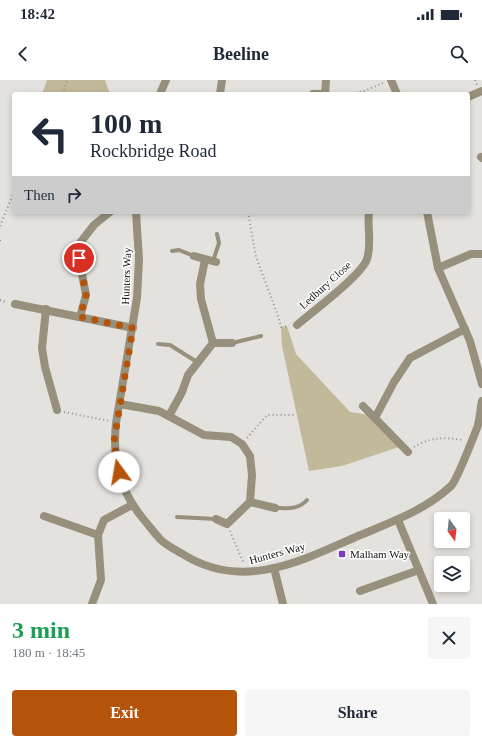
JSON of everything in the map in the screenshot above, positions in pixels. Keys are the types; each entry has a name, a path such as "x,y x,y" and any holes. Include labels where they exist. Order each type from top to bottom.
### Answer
{"street":[{"path":"163,92 166,80"},
{"path":"220,92 222,80"},
{"path":"325,92 326,80"},
{"path":"390,80 396,92"},
{"path":"470,96 482,91"},
{"path":"80,317 86,295 79,258 80,243 94,225 108,214"},
{"name":"Hunters Way","path":"136,214 139,259 137,298 116,423 114,441 115,457 123,486 132,505 162,541 197,563 223,571 247,573 274,568 315,555 408,516 452,485 471,442 480,427 482,401"},
{"name":"Ledbury Close","path":"297,325 357,273 367,259 370,235 369,214"},
{"path":"427,214 438,268 470,341 482,384"},
{"path":"438,268 471,254 482,254"},
{"path":"194,256 211,261 200,284 201,299 213,343"},
{"path":"16,304 133,328"},
{"path":"46,309 42,348 45,367 57,410"},
{"path":"375,418 394,382 410,358 465,329"},
{"path":"213,343 232,343"},
{"path":"168,416 182,392 188,375 213,343"},
{"path":"120,404 159,411 204,435 231,438 242,444 250,456 252,475 250,502 227,524 216,519"},
{"path":"363,406 408,452"},
{"path":"250,502 275,508"},
{"path":"92,604 101,580 98,535 104,520 132,505"},
{"path":"44,516 98,535"},
{"path":"398,520 433,604"},
{"path":"274,568 283,604"},
{"path":"360,591 419,570"}],"lane":[{"path":"211,261 218,243 217,234"},
{"path":"172,251 179,250 194,256"},
{"path":"232,343 261,336"},
{"path":"158,344 174,347 198,362"},
{"path":"275,508 295,508 302,505 307,500"},
{"path":"177,517 216,519"}],"path":[{"path":"64,92 67,80"},
{"path":"356,92 390,80"},
{"path":"0,226 12,197"},
{"path":"248,214 256,257 278,313 281,327 297,325"},
{"path":"57,410 116,423"},
{"path":"242,444 261,420 267,415 296,415"},
{"path":"408,452 424,441 443,437 471,442"},
{"path":"227,524 247,573"}],"shaded area":[{"path":"47,80 105,80 109,92 43,92"},
{"path":"287,326 296,354 350,412 369,415 399,447 342,466 309,471 282,346 281,327"}],"place":[{"name":"Malham Way","path":"342,554"}],"route":[{"path":"79,258 86,295 80,317 133,328 114,441 115,457 119,472"}]}
